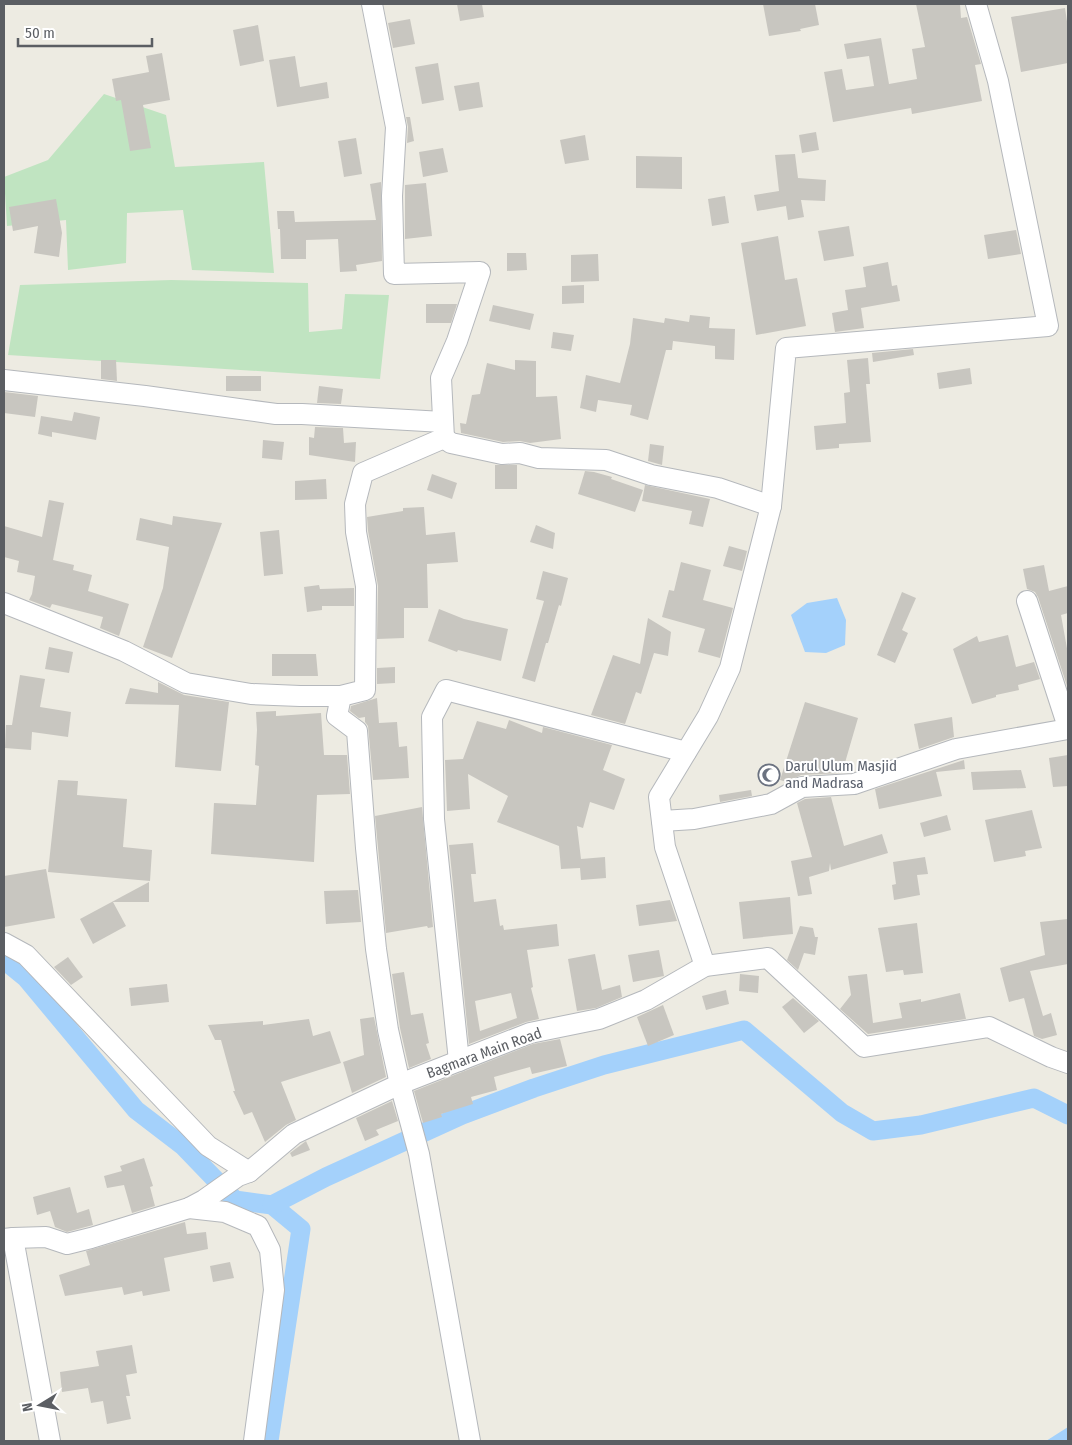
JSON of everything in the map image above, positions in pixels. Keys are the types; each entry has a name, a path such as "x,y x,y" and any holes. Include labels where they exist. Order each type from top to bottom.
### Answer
{"street":[{"path":"372,4 396,127 392,196 394,274 480,272 441,378 443,430 451,443 502,454 520,453 538,458 606,460 651,475 718,488 771,506"},
{"path":"705,966 665,847 659,797 708,716 730,668 771,506 786,348 1048,326 998,81 976,4"},
{"path":"4,380 145,396 276,414 302,414 443,430"},
{"path":"4,603 124,650 186,683 250,694 300,696 341,696 365,690 366,586 356,532 355,504 363,473 443,430"},
{"path":"662,821 694,819 771,804 802,787 854,784 956,749 1068,728 1027,601"},
{"path":"459,1061 434,820 432,717 446,690 686,752"},
{"path":"341,696 336,716 356,731 376,949 388,1030 419,1154 470,1441"},
{"path":"4,943 26,955 208,1146 244,1174"},
{"name":"Bagmara Main Road","path":"8,1239 46,1237 67,1244 196,1204 244,1174 294,1134 400,1084 530,1033 599,1019 646,1000 705,966 768,958 864,1047 989,1026 1051,1057 1068,1063"},
{"path":"196,1204 225,1212 258,1226 270,1250 274,1290 254,1441"},
{"path":"8,1239 50,1441"}],"green space":[{"path":"104,94 166,115 175,167 264,162 274,273 192,270 183,210 127,213 126,263 68,270 66,220 7,226 4,177 48,160"},
{"path":"171,280 308,283 309,332 342,329 345,294 389,295 380,379 8,355 20,285"}],"water":[{"path":"837,598 846,620 845,645 826,653 805,652 791,615 807,603"},
{"path":"1068,1427 1068,1441 1046,1441"}],"building":[{"path":"457,4 482,4 484,17 460,21"},
{"path":"763,4 815,4 819,25 800,29 801,31 769,36"},
{"path":"916,4 960,4 961,18 967,17 981,64 975,65 982,101 912,114 911,108 833,122 824,72 842,69 846,90 874,86 869,56 847,59 844,44 881,38 889,84 917,79 912,49 925,47"},
{"path":"1065,8 1068,28 1068,63 1021,72 1011,17"},
{"path":"410,19 415,44 393,48 388,23"},
{"path":"258,25 264,61 240,66 233,30"},
{"path":"162,53 170,100 143,105 151,148 130,151 121,100 116,101 112,79 149,72 146,56"},
{"path":"295,56 300,87 327,82 329,98 277,107 269,60"},
{"path":"438,63 444,100 422,104 415,67"},
{"path":"479,82 483,107 459,111 454,86"},
{"path":"406,117 410,117 414,141 407,143 408,127"},
{"path":"816,132 819,150 802,153 799,135"},
{"path":"585,135 589,160 565,164 560,140"},
{"path":"356,138 362,174 344,177 338,141"},
{"path":"443,148 448,172 423,177 419,152"},
{"path":"795,154 798,178 826,180 825,201 801,200 804,217 788,220 786,206 757,211 754,195 779,191 775,155"},
{"path":"636,156 682,157 682,189 636,188"},
{"path":"381,182 382,261 356,265 357,271 340,272 338,239 306,240 306,259 281,259 277,211 294,211 295,222 376,220 370,184"},
{"path":"426,183 432,236 405,239 405,185"},
{"path":"725,196 729,223 712,226 708,199"},
{"path":"56,199 62,233 59,257 34,253 38,226 13,231 9,207"},
{"path":"849,226 854,256 824,261 818,231"},
{"path":"1016,230 1021,254 988,259 984,235"},
{"path":"778,236 785,280 797,278 806,326 756,335 741,243"},
{"path":"507,253 526,253 527,270 507,271"},
{"path":"598,254 599,281 571,282 571,255"},
{"path":"888,262 892,286 897,285 900,301 861,308 864,328 835,332 832,313 848,310 845,290 866,287 863,267"},
{"path":"584,285 584,303 562,304 562,286"},
{"path":"426,304 457,304 451,323 426,323"},
{"path":"493,305 534,314 530,330 489,321"},
{"path":"690,315 710,317 709,328 735,329 734,360 715,359 715,346 673,341 672,350 666,350 648,420 630,415 632,405 598,400 596,412 580,408 586,375 620,383 630,344 633,318 664,323 665,318 689,322"},
{"path":"553,332 574,335 571,351 551,348"},
{"path":"913,349 914,355 873,362 872,353"},
{"path":"868,358 870,384 866,384 871,442 839,444 839,448 816,450 814,426 846,423 844,393 850,392 847,360"},
{"path":"101,360 116,360 117,381 101,379"},
{"path":"515,360 536,361 536,397 557,396 561,439 530,443 520,441 503,442 461,433 460,423 466,424 472,395 480,394 487,363 515,370"},
{"path":"970,368 972,384 939,389 937,373"},
{"path":"226,376 261,376 261,391 226,391"},
{"path":"319,386 343,389 341,404 317,403"},
{"path":"4,392 38,396 35,417 4,413"},
{"path":"74,412 100,417 96,440 52,432 52,437 38,434 41,416 72,421"},
{"path":"315,427 343,428 344,443 356,442 355,462 309,455 309,437 314,438"},
{"path":"263,440 284,442 282,460 262,458"},
{"path":"650,444 664,446 662,465 648,461"},
{"path":"495,465 517,465 517,489 495,489"},
{"path":"585,471 612,477 611,479 643,490 635,512 578,494"},
{"path":"432,474 457,483 452,499 427,490"},
{"path":"326,479 327,499 295,500 295,481"},
{"path":"645,485 710,499 703,527 689,524 692,511 642,501"},
{"path":"49,500 64,503 53,560 74,565 73,570 92,575 88,591 129,604 119,636 100,628 103,617 52,604 50,608 29,600 35,576 17,572 19,561 4,557 4,526 42,537"},
{"path":"424,507 426,535 455,532 458,562 427,564 428,608 404,608 404,638 377,639 378,586 367,517 403,511 403,508"},
{"path":"173,516 222,523 172,658 143,647 163,588 169,547 136,540 140,518 172,525"},
{"path":"536,525 555,533 553,549 530,542"},
{"path":"279,530 283,574 264,576 260,532"},
{"path":"729,546 747,551 742,571 723,566"},
{"path":"681,562 711,570 703,600 733,608 720,658 698,652 705,629 662,617 669,590 674,591"},
{"path":"1044,565 1049,591 1068,586 1068,613 1061,615 1068,654 1068,689 1038,597 1035,592 1027,589 1023,569"},
{"path":"543,571 568,578 561,606 559,605 535,682 522,678 544,601 536,599"},
{"path":"319,585 320,589 354,588 354,606 322,606 322,610 307,612 304,587"},
{"path":"902,592 916,598 902,630 908,633 895,663 877,655"},
{"path":"439,609 464,619 508,629 501,661 458,650 457,652 428,641"},
{"path":"648,618 671,632 668,656 654,653 641,694 636,692 625,724 591,715 613,655 640,664"},
{"path":"1008,635 1016,667 1034,662 1040,679 1018,685 1019,690 996,695 996,697 972,704 953,649 977,636 979,642"},
{"path":"49,647 73,652 69,673 45,669"},
{"path":"272,654 316,654 318,676 272,676"},
{"path":"395,667 395,683 377,684 377,668"},
{"path":"20,675 45,679 40,707 71,712 68,737 32,732 31,750 5,748 6,725 12,725"},
{"path":"158,682 184,695 229,702 221,771 175,767 179,705 125,704 130,688 158,693"},
{"path":"377,698 379,723 397,722 399,747 407,746 409,778 373,780 368,726 365,722 365,717 359,718 350,711 351,706"},
{"path":"805,702 858,718 842,773 801,775 787,782 780,780"},
{"path":"276,711 276,716 321,713 324,755 347,755 350,794 317,795 314,862 211,854 214,803 256,805 259,766 255,765 256,712"},
{"path":"952,717 954,737 919,749 914,724"},
{"path":"509,720 542,733 543,727 612,745 603,770 625,779 614,810 590,802 583,828 577,826 581,859 605,857 606,878 581,880 580,868 561,869 559,846 497,822 508,796 468,774 470,809 447,811 445,760 463,759 477,721 506,729"},
{"path":"1068,755 1068,786 1053,787 1049,758"},
{"path":"964,760 965,769 936,772 942,796 879,809 875,789"},
{"path":"1021,770 1026,788 973,790 971,772"},
{"path":"58,780 78,781 77,795 127,799 123,847 152,850 150,881 48,872"},
{"path":"751,790 752,796 720,802 719,795"},
{"path":"831,797 844,846 882,834 888,853 831,870 830,863 829,871 809,877 812,894 798,896 791,861 812,857 797,803 805,799"},
{"path":"422,807 433,927 428,928 427,926 386,933 375,816"},
{"path":"1032,810 1042,848 1025,851 1026,856 994,862 985,820"},
{"path":"947,815 951,830 924,837 920,823"},
{"path":"473,843 476,874 471,874 474,902 496,899 500,926 503,925 504,930 557,924 559,946 527,950 533,987 531,988 539,1019 526,1022 469,1044 449,845","holes":["511,993 517,1018 480,1031 475,1001"]},
{"path":"925,857 928,874 917,875 920,895 894,900 892,885 896,884 893,862"},
{"path":"46,869 55,918 4,927 4,876"},
{"path":"149,882 149,902 113,902 126,926 93,944 80,919"},
{"path":"358,890 361,922 326,924 324,891"},
{"path":"790,897 793,934 743,939 739,902"},
{"path":"670,900 677,921 639,926 636,905"},
{"path":"1068,919 1068,964 1030,971 1043,1016 1051,1013 1057,1035 1042,1039 1034,1036 1024,998 1009,1002 1000,968 1045,955 1040,922"},
{"path":"917,923 923,973 904,975 903,970 886,972 878,928"},
{"path":"800,926 813,928 815,937 818,937 815,955 804,953 798,970 787,960"},
{"path":"659,950 664,976 633,982 628,955"},
{"path":"595,954 602,990 620,985 622,997 596,1008 577,1011 568,959"},
{"path":"68,957 83,977 71,985 54,967"},
{"path":"404,972 411,1015 423,1013 429,1043 426,1044 431,1059 409,1068 400,1028 392,974"},
{"path":"740,974 759,976 758,993 739,991"},
{"path":"867,974 873,1023 902,1018 899,1003 921,999 921,1002 960,993 966,1019 868,1034 840,1009 851,995 848,976"},
{"path":"167,984 169,1002 131,1006 129,988"},
{"path":"726,990 729,1004 706,1010 702,996"},
{"path":"793,998 819,1021 804,1033 782,1007"},
{"path":"663,1005 674,1035 648,1046 637,1017"},
{"path":"374,1017 386,1077 352,1093 343,1062 364,1055 360,1019"},
{"path":"309,1019 313,1036 330,1031 341,1063 281,1082 296,1120 286,1125 265,1142 252,1112 244,1115 233,1091 235,1091 221,1040 215,1040 208,1025 263,1021 263,1025"},
{"path":"560,1039 567,1066 532,1074 530,1067 494,1077 497,1090 471,1097 473,1104 441,1114 442,1117 423,1123 414,1091 533,1044"},
{"path":"392,1101 398,1121 376,1130 379,1135 365,1141 356,1118"},
{"path":"306,1141 310,1150 292,1157 290,1153"},
{"path":"144,1158 153,1186 150,1187 155,1206 132,1213 124,1185 107,1188 104,1176 122,1171 120,1166"},
{"path":"70,1187 77,1213 89,1209 93,1225 67,1232 55,1227 50,1211 37,1215 33,1197"},
{"path":"185,1222 187,1234 206,1232 208,1249 164,1258 170,1291 143,1296 142,1291 124,1295 122,1287 65,1296 59,1275 90,1265 86,1251"},
{"path":"230,1262 234,1278 213,1282 210,1266"},
{"path":"132,1345 137,1373 126,1375 130,1396 126,1396 131,1419 107,1424 103,1401 91,1403 88,1388 62,1392 60,1372 99,1366 96,1351"}],"waterway":[{"path":"4,960 26,978 136,1110 183,1146 235,1200 272,1205 301,1229 269,1441"},
{"path":"272,1205 326,1177 462,1115 534,1088 604,1065 744,1030 842,1113 873,1131 921,1125 1034,1098 1068,1115"}],"place":[{"name":"Darul Ulum Masjid and Madrasa","path":"769,775"}]}
